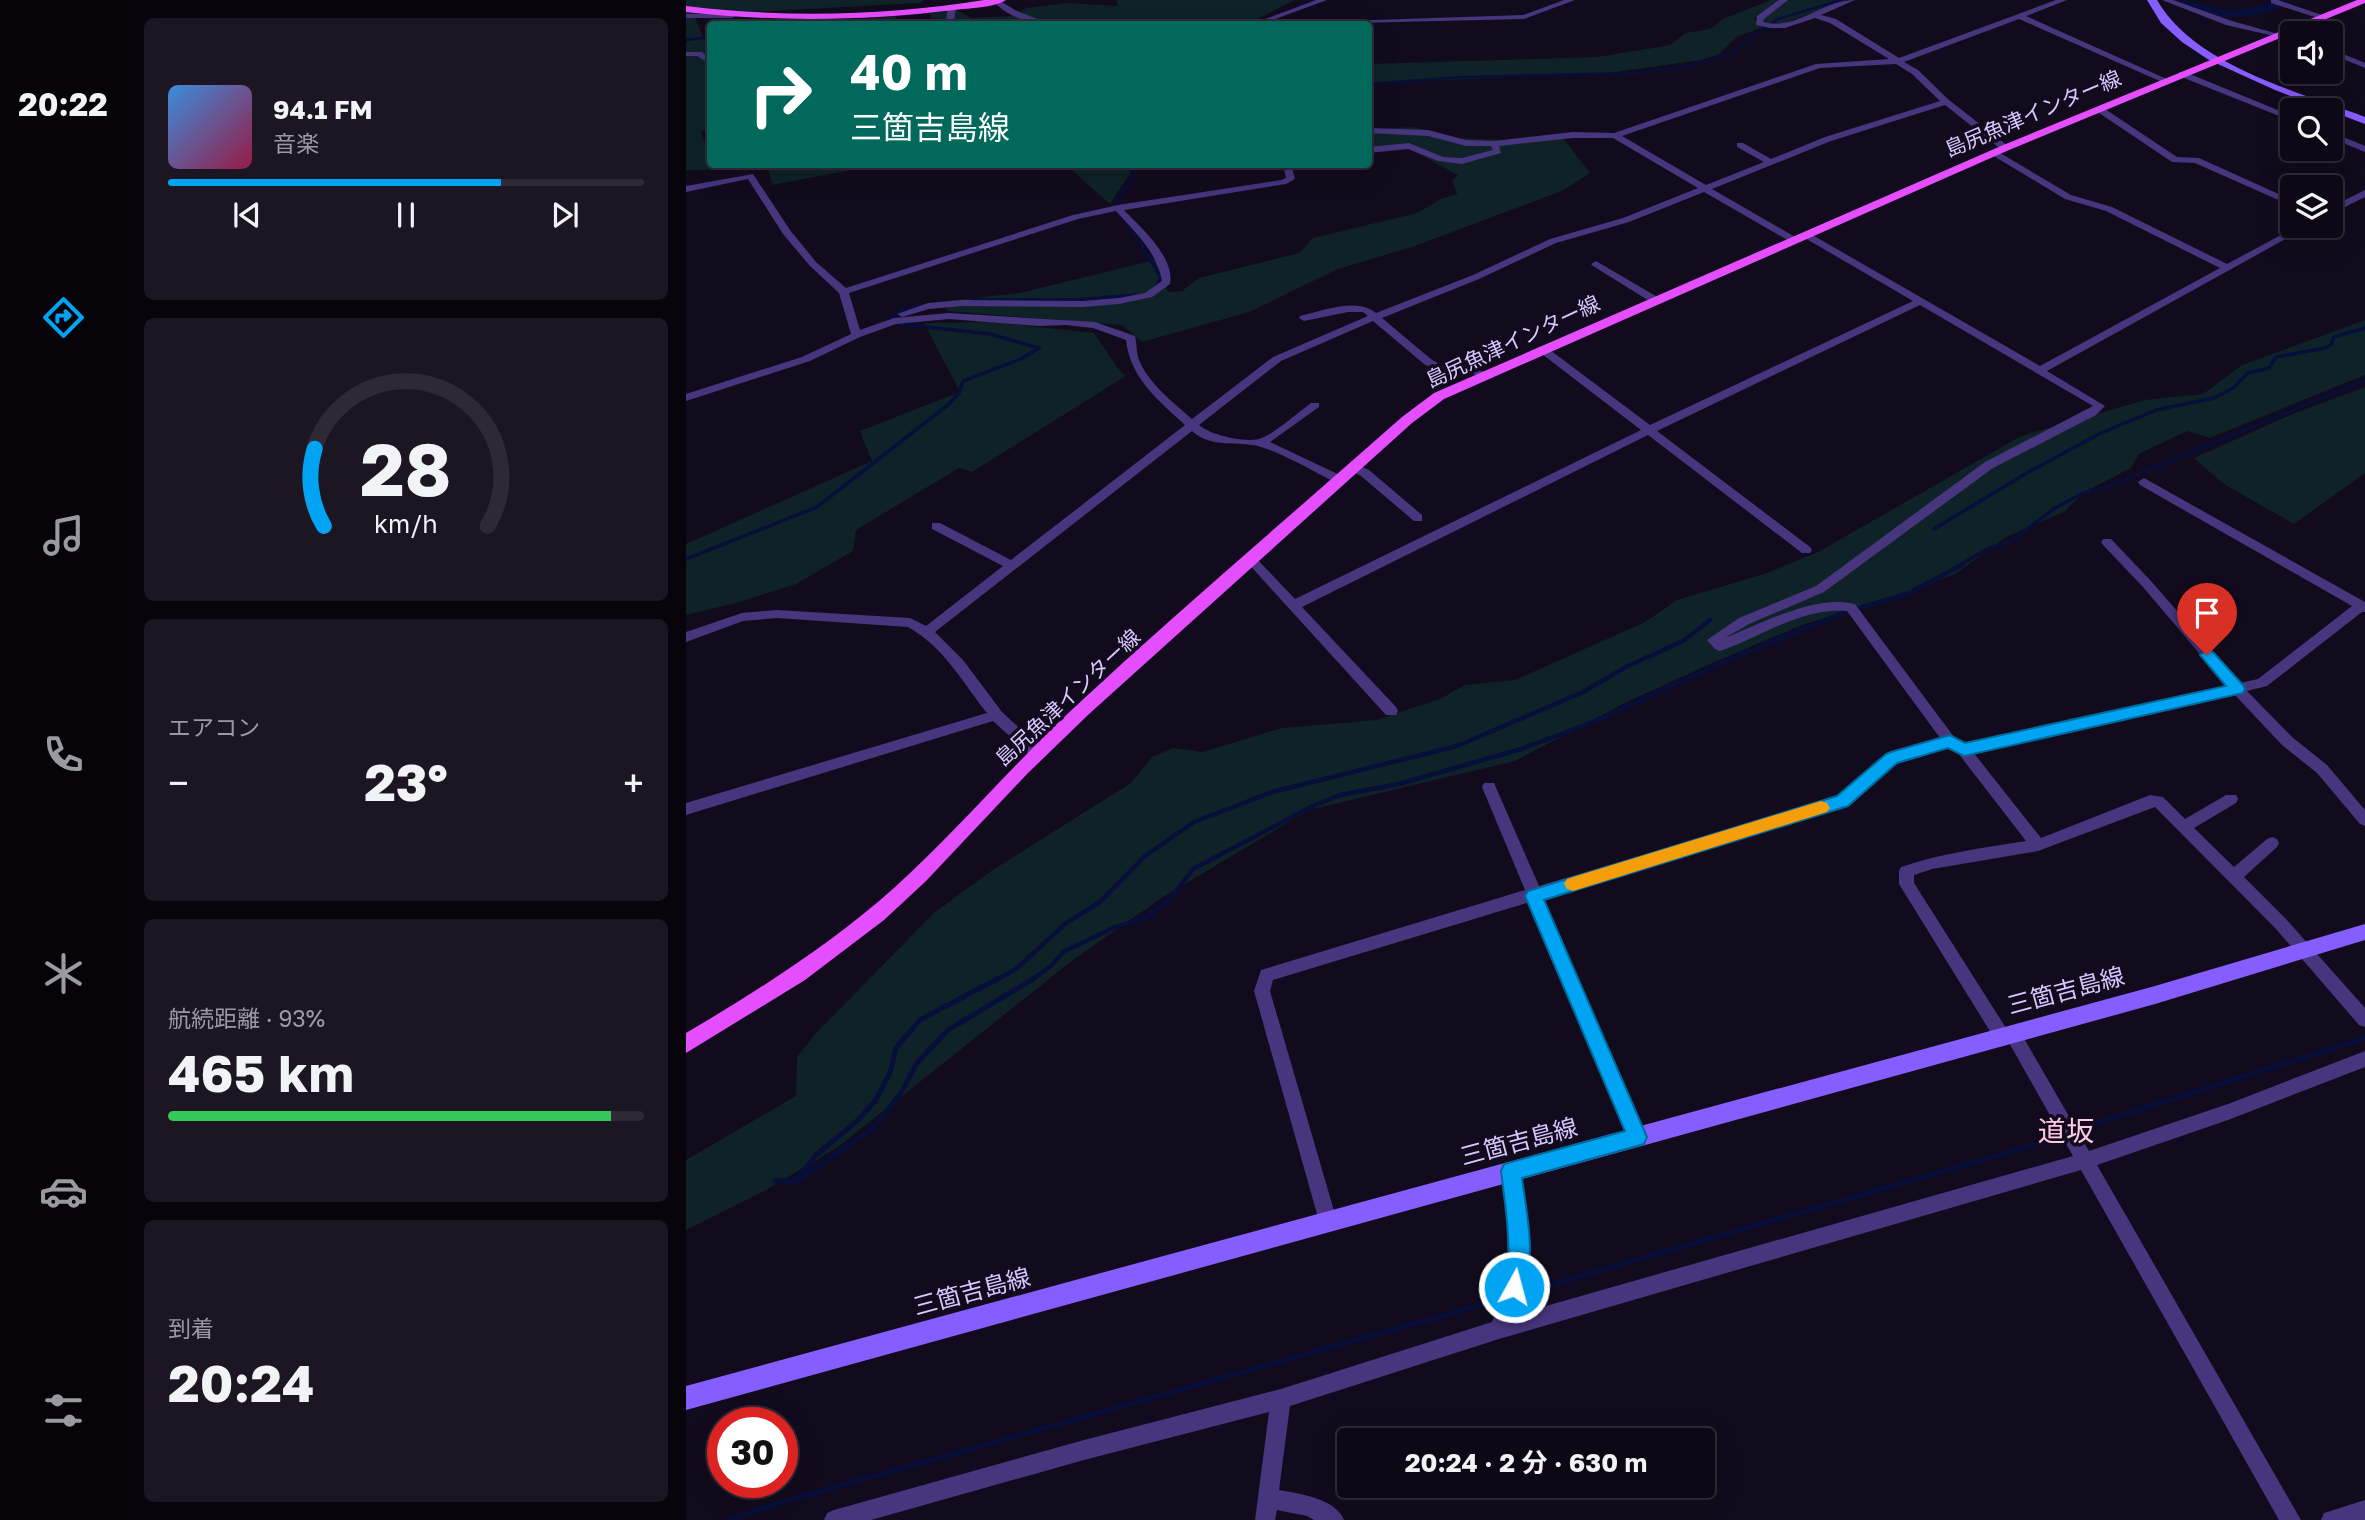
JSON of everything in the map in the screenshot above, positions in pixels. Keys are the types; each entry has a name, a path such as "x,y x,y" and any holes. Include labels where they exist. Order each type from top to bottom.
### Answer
{"main road":[{"path":"2152,0 2156,13 2180,37 2216,60 2365,121"},
{"name":"島尻魚津インター線","path":"2315,21 2365,0"},
{"path":"686,9 732,16 845,16 952,8 999,1"},
{"name":"島尻魚津インター線","path":"686,1044 742,1011 841,943 902,891 1037,753 1426,405 1484,374 2000,150 2165,80 2280,36"},
{"name":"三箇吉島線","path":"686,1398 1637,1137 2306,951 2365,932"}],"street":[{"path":"1265,21 1323,0"},
{"path":"1372,22 1524,17 1571,0"},
{"path":"1784,0 1760,18 1759,23 1785,26 1851,0"},
{"path":"1372,130 1418,132 1466,143 1494,144 1573,135 1615,135 1819,66 1899,61 2063,0"},
{"path":"2166,0 2229,23 2280,34"},
{"path":"999,1 1013,12 1038,21"},
{"path":"2274,1 2324,17"},
{"path":"950,21 952,8"},
{"path":"686,16 732,16"},
{"path":"1815,16 1833,21 1899,61 2000,150 2068,197 2109,209 2227,268"},
{"path":"2019,16 2165,80"},
{"path":"686,54 699,54 707,60"},
{"path":"2343,56 2365,66"},
{"path":"2182,74 2280,114"},
{"path":"928,631 1277,359 1476,277 1553,241 1626,220 1828,139 1946,102"},
{"path":"2099,109 2175,160 2196,160 2280,198"},
{"path":"1615,135 1706,188 1919,302 2100,406 2092,413 1989,465 1820,589 1744,621 1713,640 1720,646 1794,616 1840,604 1851,607 1950,741 1964,750 2038,845"},
{"path":"2343,140 2365,149"},
{"path":"1372,150 1409,146 1441,159 1462,161 1498,151 1494,144"},
{"path":"1740,145 1771,162"},
{"path":"844,292 1076,217 1283,182 1291,179 1289,168"},
{"path":"686,189 750,176 786,232 813,264 844,292 856,335"},
{"path":"2343,204 2365,192"},
{"path":"894,321 904,312 918,308 964,303 1072,303 1132,300 1154,294 1167,282 1166,273 1157,256 1118,208"},
{"path":"2039,371 2282,238"},
{"path":"1596,264 1655,300"},
{"path":"1294,605 1550,477 1919,302"},
{"path":"1304,318 1364,309 1439,368 1484,374"},
{"path":"686,398 806,359 856,335 894,321 949,316 1095,325 1131,338 1133,357 1141,372 1158,394 1202,434 1226,441 1262,443 1340,480"},
{"path":"1542,349 1740,496 1806,550"},
{"path":"1262,443 1315,405"},
{"path":"1354,467 1365,472 1418,517"},
{"path":"1964,750 2262,683 2363,607 2144,482"},
{"path":"936,526 1012,565"},
{"path":"2107,542 2147,584 2237,689 2287,741 2322,769 2365,820"},
{"path":"1251,560 1391,711"},
{"path":"686,637 743,617 777,614 910,623 928,631 986,699 996,715 1037,753"},
{"path":"686,809 996,715"},
{"path":"1328,1221 1262,991 1267,975 1842,801 1891,758 1950,741"},
{"path":"1489,787 1637,1137"},
{"path":"2184,827 2231,799"},
{"path":"2291,1520 2063,1123 1907,884 1906,871 1932,863 2038,845 2150,801 2158,801 2306,951 2365,1020"},
{"path":"2233,877 2272,843"},
{"path":"834,1520 1084,1450 1281,1399 1499,1329 2079,1152 2228,1112 2365,1059"},
{"path":"1499,1329 1510,1303 1518,1270 1519,1237 1511,1171"},
{"path":"1265,1520 1281,1399"},
{"path":"1268,1498 1310,1507 1334,1520"},
{"path":"2332,1520 2365,1510"}],"green space":[{"path":"686,0 924,0 920,3 694,15 707,47 707,129 701,132 707,148 707,168 716,170 686,170"},
{"path":"1117,0 1295,0 1250,21 933,21 929,13 957,10 971,18 1012,16 1026,8 1066,3 1118,6"},
{"path":"1771,0 1780,0 1754,19 1764,27 1738,36 1719,54 1702,60 1608,73 1372,83 1372,64 1598,57 1671,45 1685,33 1711,29 1723,19"},
{"path":"1787,0 1847,0 1782,24 1761,23 1762,18"},
{"path":"895,16 898,21 847,21"},
{"path":"1413,127 1458,138 1539,141 1563,138 1590,173 1562,191 1412,247 1338,269 1249,312 1142,342 1122,325 947,311 946,301 1020,293 1159,259 1168,292 1182,291 1199,278 1299,253 1313,238 1417,213 1441,199 1457,194 1452,181 1458,175 1408,148 1372,151 1372,130"},
{"path":"769,168 862,168 772,185"},
{"path":"1069,168 1127,168 1131,172 1110,204"},
{"path":"2365,320 2365,375 2210,438 2187,431 2139,454 2131,468 2084,492 2064,512 2006,537 1955,574 1865,607 1802,625 1710,664 1627,702 1515,761 1309,810 1163,897 1073,960 838,1147 766,1190 686,1230 686,1160 796,1096 797,1057 816,1033 934,913 991,871 1131,783 1152,757 1173,748 1202,752 1282,728 1376,720 1440,699 1465,685 1515,680 1645,622 1677,600 1767,573 1818,552 2021,436 2145,400 2203,394 2242,365"},
{"path":"990,322 1094,333 1126,376 972,472 959,468 856,530 853,551 796,584 686,615 686,544 872,461 860,431 960,392 924,323"},
{"path":"2365,387 2365,473 2294,524 2222,483 2194,458 2295,413"}],"waterway":[{"path":"1372,84 1463,77 1638,73 1684,67 1732,53 1778,19 1841,0"},
{"path":"2182,0 2209,10 2232,13 2256,11 2283,0"},
{"path":"686,40 707,37"},
{"path":"1133,168 1136,173 1114,204 1142,246"},
{"path":"1141,244 1161,277 1157,286"},
{"path":"971,300 1074,300 1137,295"},
{"path":"686,559 817,507 949,404 959,393 963,381 1021,359 1039,348 990,334 898,324 890,320 902,310 927,305"},
{"path":"1934,529 2025,474 2099,434 2156,410 2214,398 2233,388 2248,373 2269,368 2276,357 2325,348 2331,345 2334,337 2365,328"},
{"path":"1960,565 1989,548 2010,542 2055,508 2083,493 2112,485 2365,380"},
{"path":"1032,980 1051,966 1063,952 1113,928 1148,917 1173,895 1193,869 1315,805 1340,795 1399,784 1521,749 1596,721 1718,664 1843,613 1909,593 1963,564"},
{"path":"994,981 1016,969 1066,923 1100,902 1145,856 1194,822 1272,792 1457,746 1581,693 1628,666 1683,641 1710,620"},
{"path":"799,1177 815,1156 858,1120 875,1101 890,1073 896,1048 920,1020 997,979"},
{"path":"775,1181 797,1181 874,1128 901,1093 917,1063 948,1030 1032,980"},
{"path":"2078,1129 2365,1038"},
{"path":"1529,1291 2058,1138"},
{"path":"731,1520 772,1505 1498,1300"}],"slow traffic":[{"path":"1573,884 1821,808"}],"district":[{"name":"道坂","path":"2066,1131"}],"route":[{"path":"1514,1287 1518,1270 1519,1237 1511,1171 1637,1137 1534,896 1842,801 1891,758 1950,741 1964,750 2237,689 2207,655"}]}
